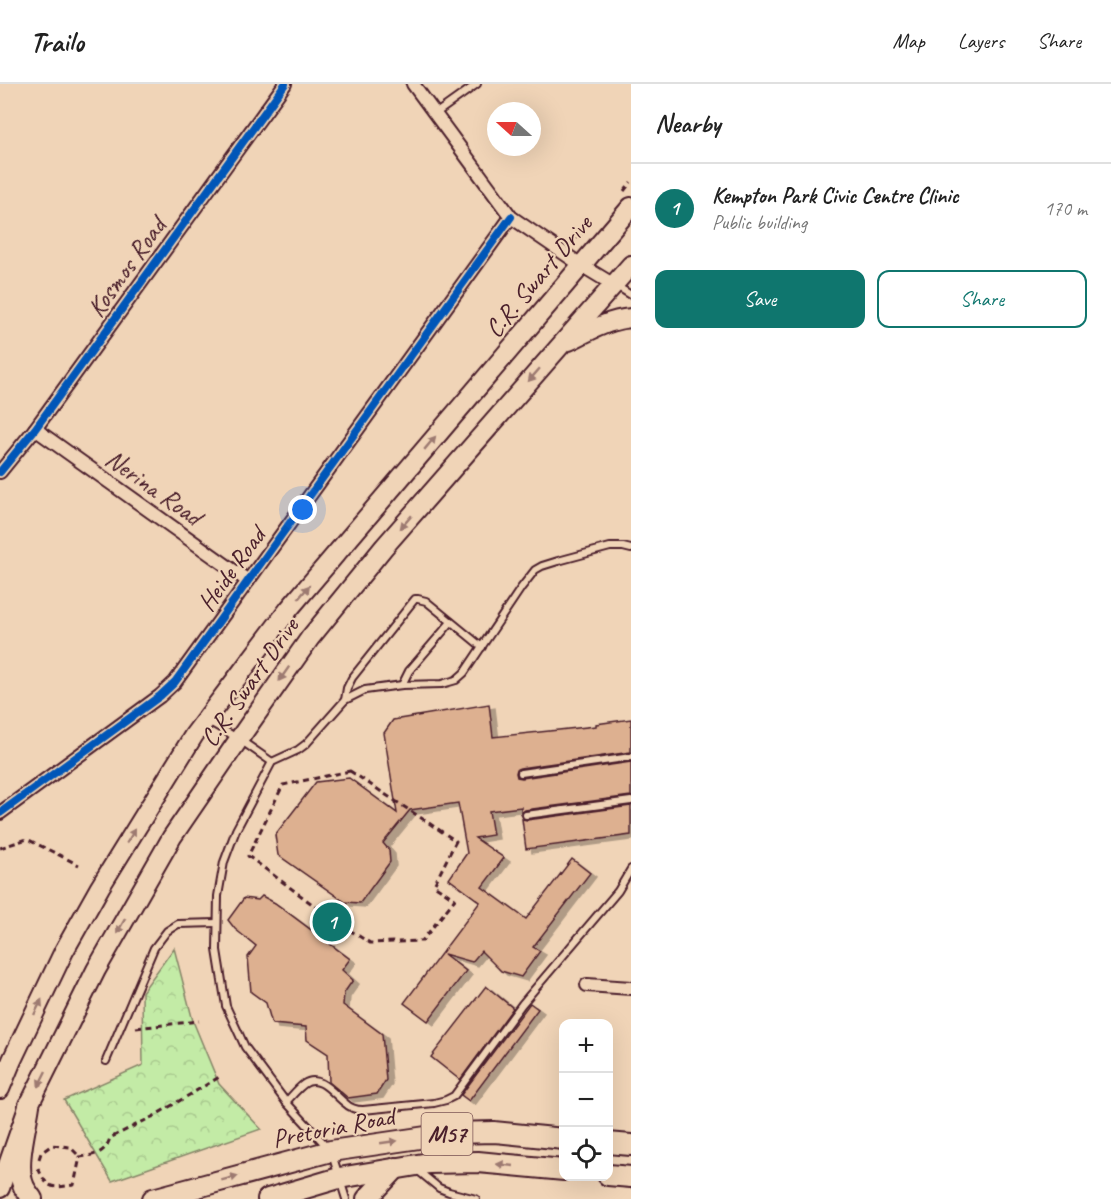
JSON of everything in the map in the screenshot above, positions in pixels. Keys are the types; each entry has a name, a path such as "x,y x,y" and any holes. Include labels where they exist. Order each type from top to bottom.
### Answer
{"main road":[{"name":"C.R. Swart Drive","path":"0,1089 64,951 100,887 205,719 289,609 631,207"},
{"name":"C.R. Swart Drive","path":"0,1188 29,1105 96,969 172,837 310,638 384,547 631,265"},
{"path":"560,345 606,323 631,318"},
{"path":"29,1105 20,1172 24,1187 32,1199"},
{"name":"Pretoria Road","path":"153,1199 331,1151 453,1133 494,1132 559,1138"},
{"path":"613,1143 631,1145"},
{"name":"Pretoria Road","path":"268,1199 339,1178 429,1163 478,1162 559,1170"},
{"path":"368,1199 404,1167"},
{"path":"613,1175 631,1177"}],"street":[{"name":"Kosmos Road","path":"0,472 34,429 285,84"},
{"path":"413,84 511,216 614,285"},
{"name":"Heide Road","path":"0,813 176,682 511,216"},
{"name":"Nerina Road","path":"34,429 248,581"},
{"path":"587,985 631,988"}],"lane":[{"path":"435,114 477,84"},
{"path":"614,285 631,295"},
{"path":"346,1199 331,1151 286,1102 245,1047 226,1006 217,950 218,896 224,862 236,830 272,762 306,744 345,700 365,690 402,685 442,684 456,680 465,673 535,570 558,561 610,548 631,549"},
{"path":"345,700 352,678 415,599 426,601 482,647"},
{"path":"402,685 409,671 451,622"},
{"path":"205,719 272,762"},
{"path":"521,773 631,757"},
{"path":"526,815 631,801"},
{"path":"286,1102 305,1083 315,1081 325,1084 355,1110 434,1103 454,1096 522,1004 618,891 631,869"},
{"path":"106,1061 154,948 167,931 178,924 217,923"},
{"path":"404,1167 439,1188 473,1198"},
{"path":"460,1199 473,1198"}],"path":[{"path":"350,771 456,840 434,885 455,898 422,941 370,943 332,919 248,856 273,806 284,785 350,771"},
{"path":"0,848 27,839 79,865"},
{"path":"136,1028 200,1021"},
{"path":"80,1157 97,1155 108,1146 110,1138 154,1116 221,1076"},
{"path":"52,1145 70,1147 80,1157 74,1185 54,1188 44,1182 38,1166 41,1153 52,1145"}],"green space":[{"path":"174,948 193,1021 219,1084 261,1129 112,1181 64,1100 143,1065 142,992"}],"building":[{"path":"489,704 493,737 596,726 596,724 631,719 631,752 520,768 516,773 517,777 522,778 631,762 631,796 525,810 521,813 521,807 489,811 493,835 475,838 504,858 482,887 526,919 572,859 590,873 533,947 540,951 521,977 501,971 481,951 472,962 444,954 466,971 428,1021 404,1003 480,902 449,879 467,853 458,803 410,810 383,843 389,850 390,862 360,903 345,902 278,855 275,835 316,782 349,778 397,813 384,733 393,720"},
{"path":"631,806 631,835 526,849 522,819"},
{"path":"262,896 275,903 350,959 342,970 353,980 344,993 343,1005 382,1034 386,1080 377,1094 348,1098 329,1082 328,1054 307,1040 306,1027 272,1024 266,1003 251,992 248,957 256,946 235,929 228,920 244,898 258,900"},
{"path":"486,986 513,1008 460,1080 431,1057"},
{"path":"530,1003 538,1009 469,1101 461,1095"}],"cycle path":[{"path":"0,472 35,429 285,84"},
{"path":"0,813 160,696 175,682 511,217"}],"place":[{"name":"Kempton Park Civic Centre Clinic","path":"332,922"}]}
